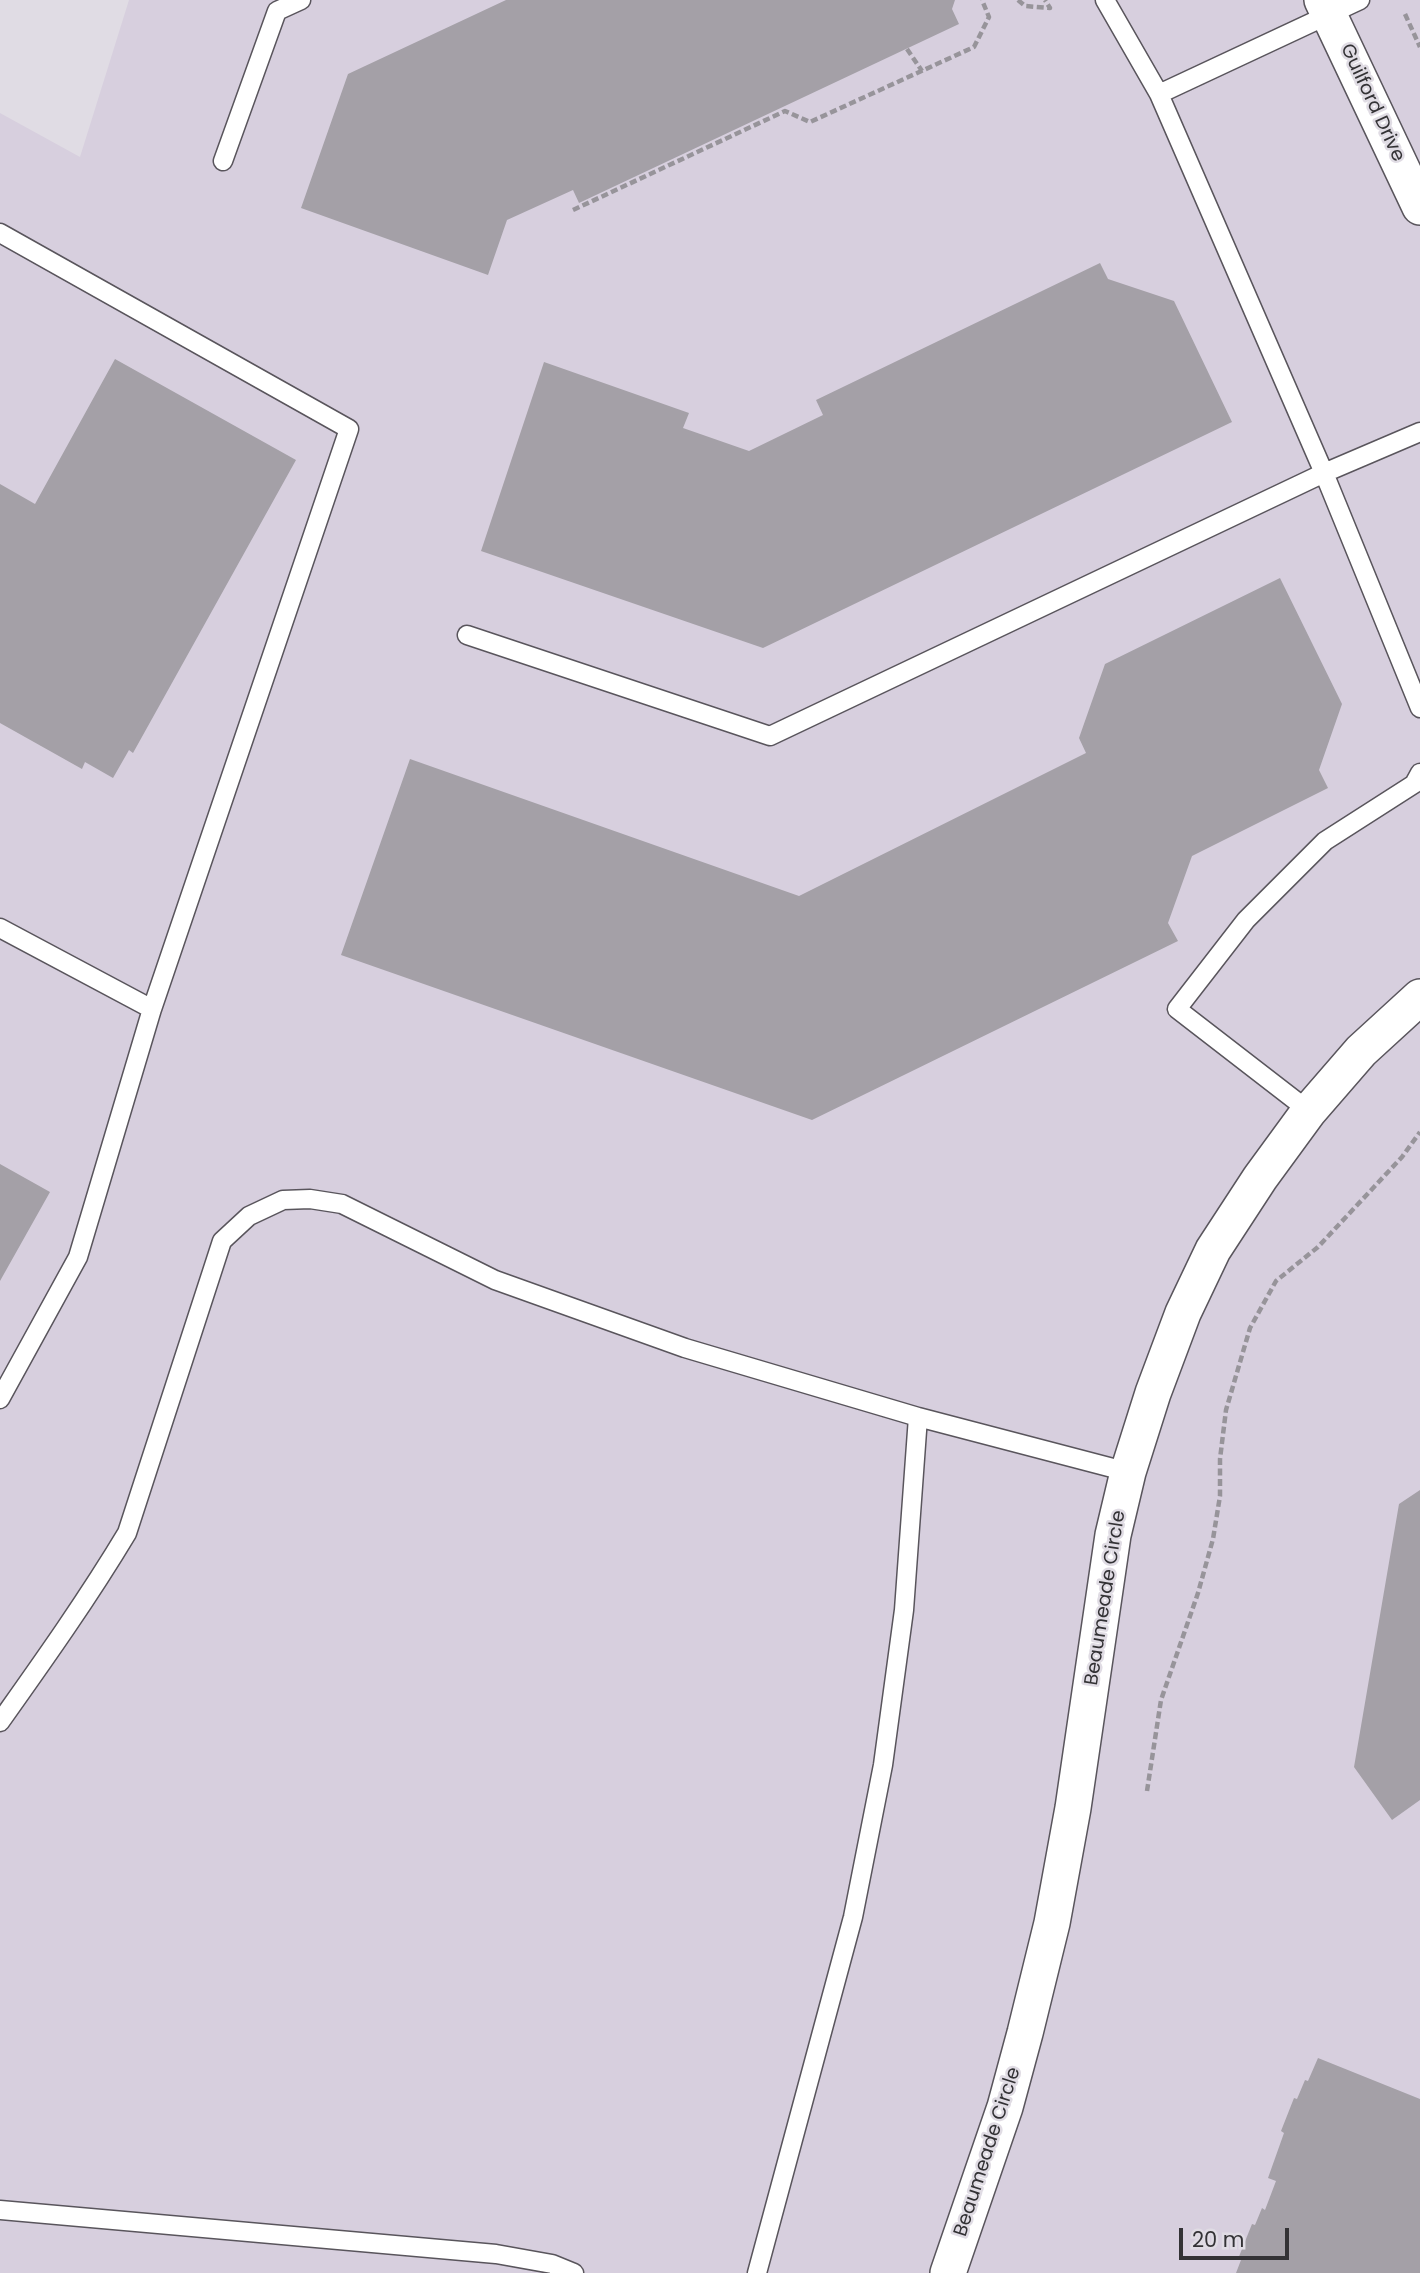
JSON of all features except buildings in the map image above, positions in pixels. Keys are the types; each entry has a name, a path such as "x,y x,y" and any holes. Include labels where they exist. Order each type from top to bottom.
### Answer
{"street":[{"name":"Guilford Drive","path":"1337,5 1420,207"},
{"name":"Beaumeade Circle","path":"948,2273 1004,2107 1052,1923 1079,1770 1113,1535 1128,1472 1153,1393 1183,1313 1213,1250 1260,1178 1309,1111 1361,1051 1420,998"}],"lane":[{"path":"223,161 276,10 301,0"},
{"path":"1105,0 1159,94 1324,473 1420,708"},
{"path":"1159,94 1337,5"},
{"path":"0,233 349,429 152,1009 78,1256 0,1399"},
{"path":"467,635 770,736 1324,473 1420,432"},
{"path":"1309,1111 1177,1009 1246,920 1325,841 1414,783 1420,773"},
{"path":"0,928 152,1009"},
{"path":"0,1722 50,1652 127,1533 222,1241 248,1216 283,1200 310,1199 342,1204 495,1280 685,1348 918,1418 1128,1472"},
{"path":"757,2273 853,1917 883,1765 904,1610 918,1418"},
{"path":"0,2210 496,2254 552,2264 574,2273"}],"path":[{"path":"573,210 785,111 810,122 974,47 989,17 982,0"},
{"path":"1018,0 1025,6 1050,8 1045,0"},
{"path":"1405,13 1420,47"},
{"path":"907,49 922,71"},
{"path":"1147,1791 1161,1700 1198,1593 1213,1539 1220,1496 1220,1459 1226,1410 1250,1328 1276,1281 1318,1247 1402,1157 1420,1132"}],"shaded area":[{"path":"129,0 1420,0 1420,2273 0,2273 0,113 80,157"}]}
